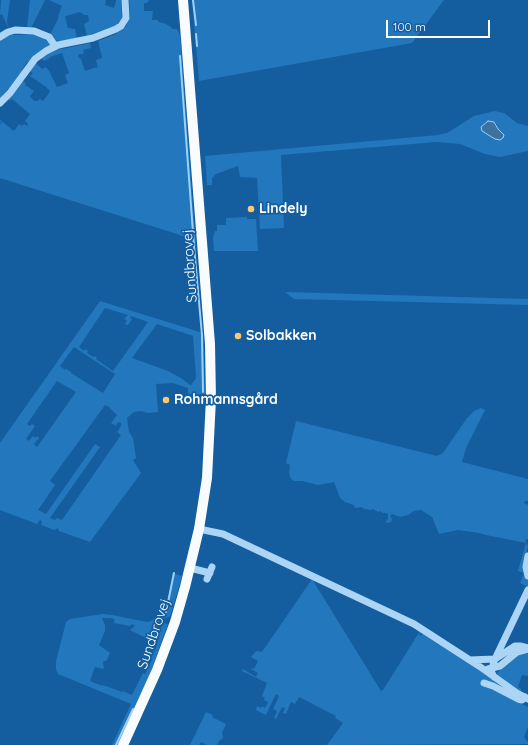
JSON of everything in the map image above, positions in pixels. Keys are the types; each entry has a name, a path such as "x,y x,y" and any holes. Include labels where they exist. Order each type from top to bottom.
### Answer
{"main road":[{"name":"Sundbrovej","path":"124,745 161,659 203,530 207,478 211,368 183,0"}],"street":[{"path":"0,104 35,60 46,51 55,46 88,39 118,28 126,18 125,0"},
{"path":"0,37 15,30 34,31 49,37 55,46"},
{"path":"203,530 223,534 414,624 527,698"},
{"path":"528,556 526,566 528,576"},
{"path":"190,568 210,573"},
{"path":"494,677 491,669 528,590"},
{"path":"470,660 495,660 515,646 521,646 528,649"},
{"path":"478,666 491,669 500,666 519,651 528,649"},
{"path":"484,683 493,686 518,700 527,698"}],"shaded area":[{"path":"1,0 10,0 7,22 9,29 2,14 0,15"},
{"path":"30,0 45,0 31,28 27,28"},
{"path":"49,0 106,0 105,5 114,8 116,0 121,0 122,17 117,25 87,36 84,24 89,21 88,15 84,15 80,12 66,16 68,28 75,29 77,39 60,42 58,40 56,41 50,35 59,17 58,16 62,6"},
{"path":"129,0 149,0 147,3 144,3 144,11 153,11 152,20 158,20 158,22 164,23 172,29 177,29 180,35 196,246 193,246 189,239 177,234 0,178 0,124 2,122 0,122 0,120 14,131 19,124 22,126 24,124 27,126 28,124 25,121 30,114 12,99 10,101 8,99 22,81 34,91 30,96 34,101 38,101 40,99 43,101 49,93 50,91 46,87 30,76 33,73 29,71 35,62 42,69 46,67 57,87 68,83 65,75 69,73 62,53 50,57 44,61 40,57 61,48 90,43 91,48 83,50 84,54 79,54 78,56 81,59 85,71 97,67 98,69 96,60 102,57 98,41 116,34 126,26 130,17"},
{"path":"192,0 444,0 412,43 199,81"},
{"path":"12,33 14,35 38,34 50,42 50,45 27,62 10,89 8,89 0,98 0,40"},
{"path":"495,111 504,113 517,123 528,126 528,151 500,157 485,154 460,144 437,142 281,155 284,228 260,229 257,178 240,177 238,166 216,174 212,178 212,185 207,185 205,156 438,135 447,133 474,116","holes":["488,121 496,123 498,129 504,135 491,137 482,131 483,125"]},
{"path":"488,121 494,122 504,135 503,138 500,140 495,139 482,131 481,127"},
{"path":"247,217 247,219 256,219 258,251 214,251 213,238 215,231 217,231 217,225 226,225 226,218"},
{"path":"285,292 528,299 528,305 294,299"},
{"path":"100,301 203,333 205,394 188,394 188,388 173,383 156,384 158,412 134,412 127,418 129,432 133,438 136,458 133,460 141,473 90,542 59,531 58,528 54,530 41,525 42,521 40,520 37,524 0,510 0,443","holes":["105,308 128,315 124,319 127,320 125,324 128,325 132,319 130,318 131,316 148,322 113,371 96,359 97,358 87,353 88,351 85,349 84,351 79,347","157,324 193,336 196,378 190,385 168,371 132,358","74,347 115,374 103,393 60,366","57,381 76,392 37,447 34,444 39,438 37,436 36,438 33,436 29,441 26,439 35,426 32,424 30,426 27,424","105,405 109,407 117,415 111,423 116,426 118,422 121,423 121,426 117,432 121,435 62,520 50,518 100,447 95,444 46,514 38,510 55,485 50,481"]},
{"path":"481,408 485,410 466,448 462,462 528,479 528,501 525,501 524,503 528,505 528,539 525,540 528,546 524,562 528,569 528,587 520,583 524,573 518,571 526,543 458,530 439,534 432,517 421,510 414,511 408,515 400,517 392,514 390,516 392,519 391,522 388,523 385,522 388,519 388,514 381,511 378,512 373,509 364,509 362,507 355,508 354,505 345,502 340,498 334,482 318,485 302,481 294,481 291,479 289,473 290,465 286,463 296,421 437,456 443,453 467,418 474,411"},
{"path":"172,573 182,576 171,614 169,617 162,619 158,623 155,640 148,639 130,630 135,626 132,624 130,626 114,623 115,620 112,618 102,618 105,625 105,631 99,645 110,653 107,660 103,662 104,669 95,667 90,681 132,695 143,673 145,674 152,660 145,658 154,652 161,627 165,623 168,624 149,676 118,745 112,745 131,704 58,674 56,669 56,661 66,622 70,619 103,614 147,622 151,621 165,611"},
{"path":"312,579 381,691 420,631 419,636 423,634 477,668 507,689 516,701 528,707 528,727 524,737 528,744 327,745 343,723 335,718 336,716 299,697 295,704 291,702 286,714 283,713 285,708 282,707 276,719 274,718 277,711 273,709 279,696 276,694 266,715 256,710 257,706 261,708 262,706 265,708 268,702 264,700 265,698 262,696 267,683 242,671 243,669 256,677 258,673 251,668 254,669 258,661 251,657 256,651 262,652"},
{"path":"525,652 528,653 528,676 522,675 518,687 521,691 496,675 518,655"},
{"path":"206,712 213,715 212,717 226,724 222,733 223,738 217,745 207,745 201,742 199,745 190,745"}],"waterway":[{"path":"193,0 196,25"},
{"path":"196,34 197,46"},
{"path":"180,56 202,335 203,392"},
{"path":"166,612 174,573"},
{"path":"116,745 133,709"}],"place":[{"name":"Lindely","path":"251,209"},
{"name":"Solbakken","path":"238,336"},
{"name":"Rohmannsgård","path":"166,400"}]}
